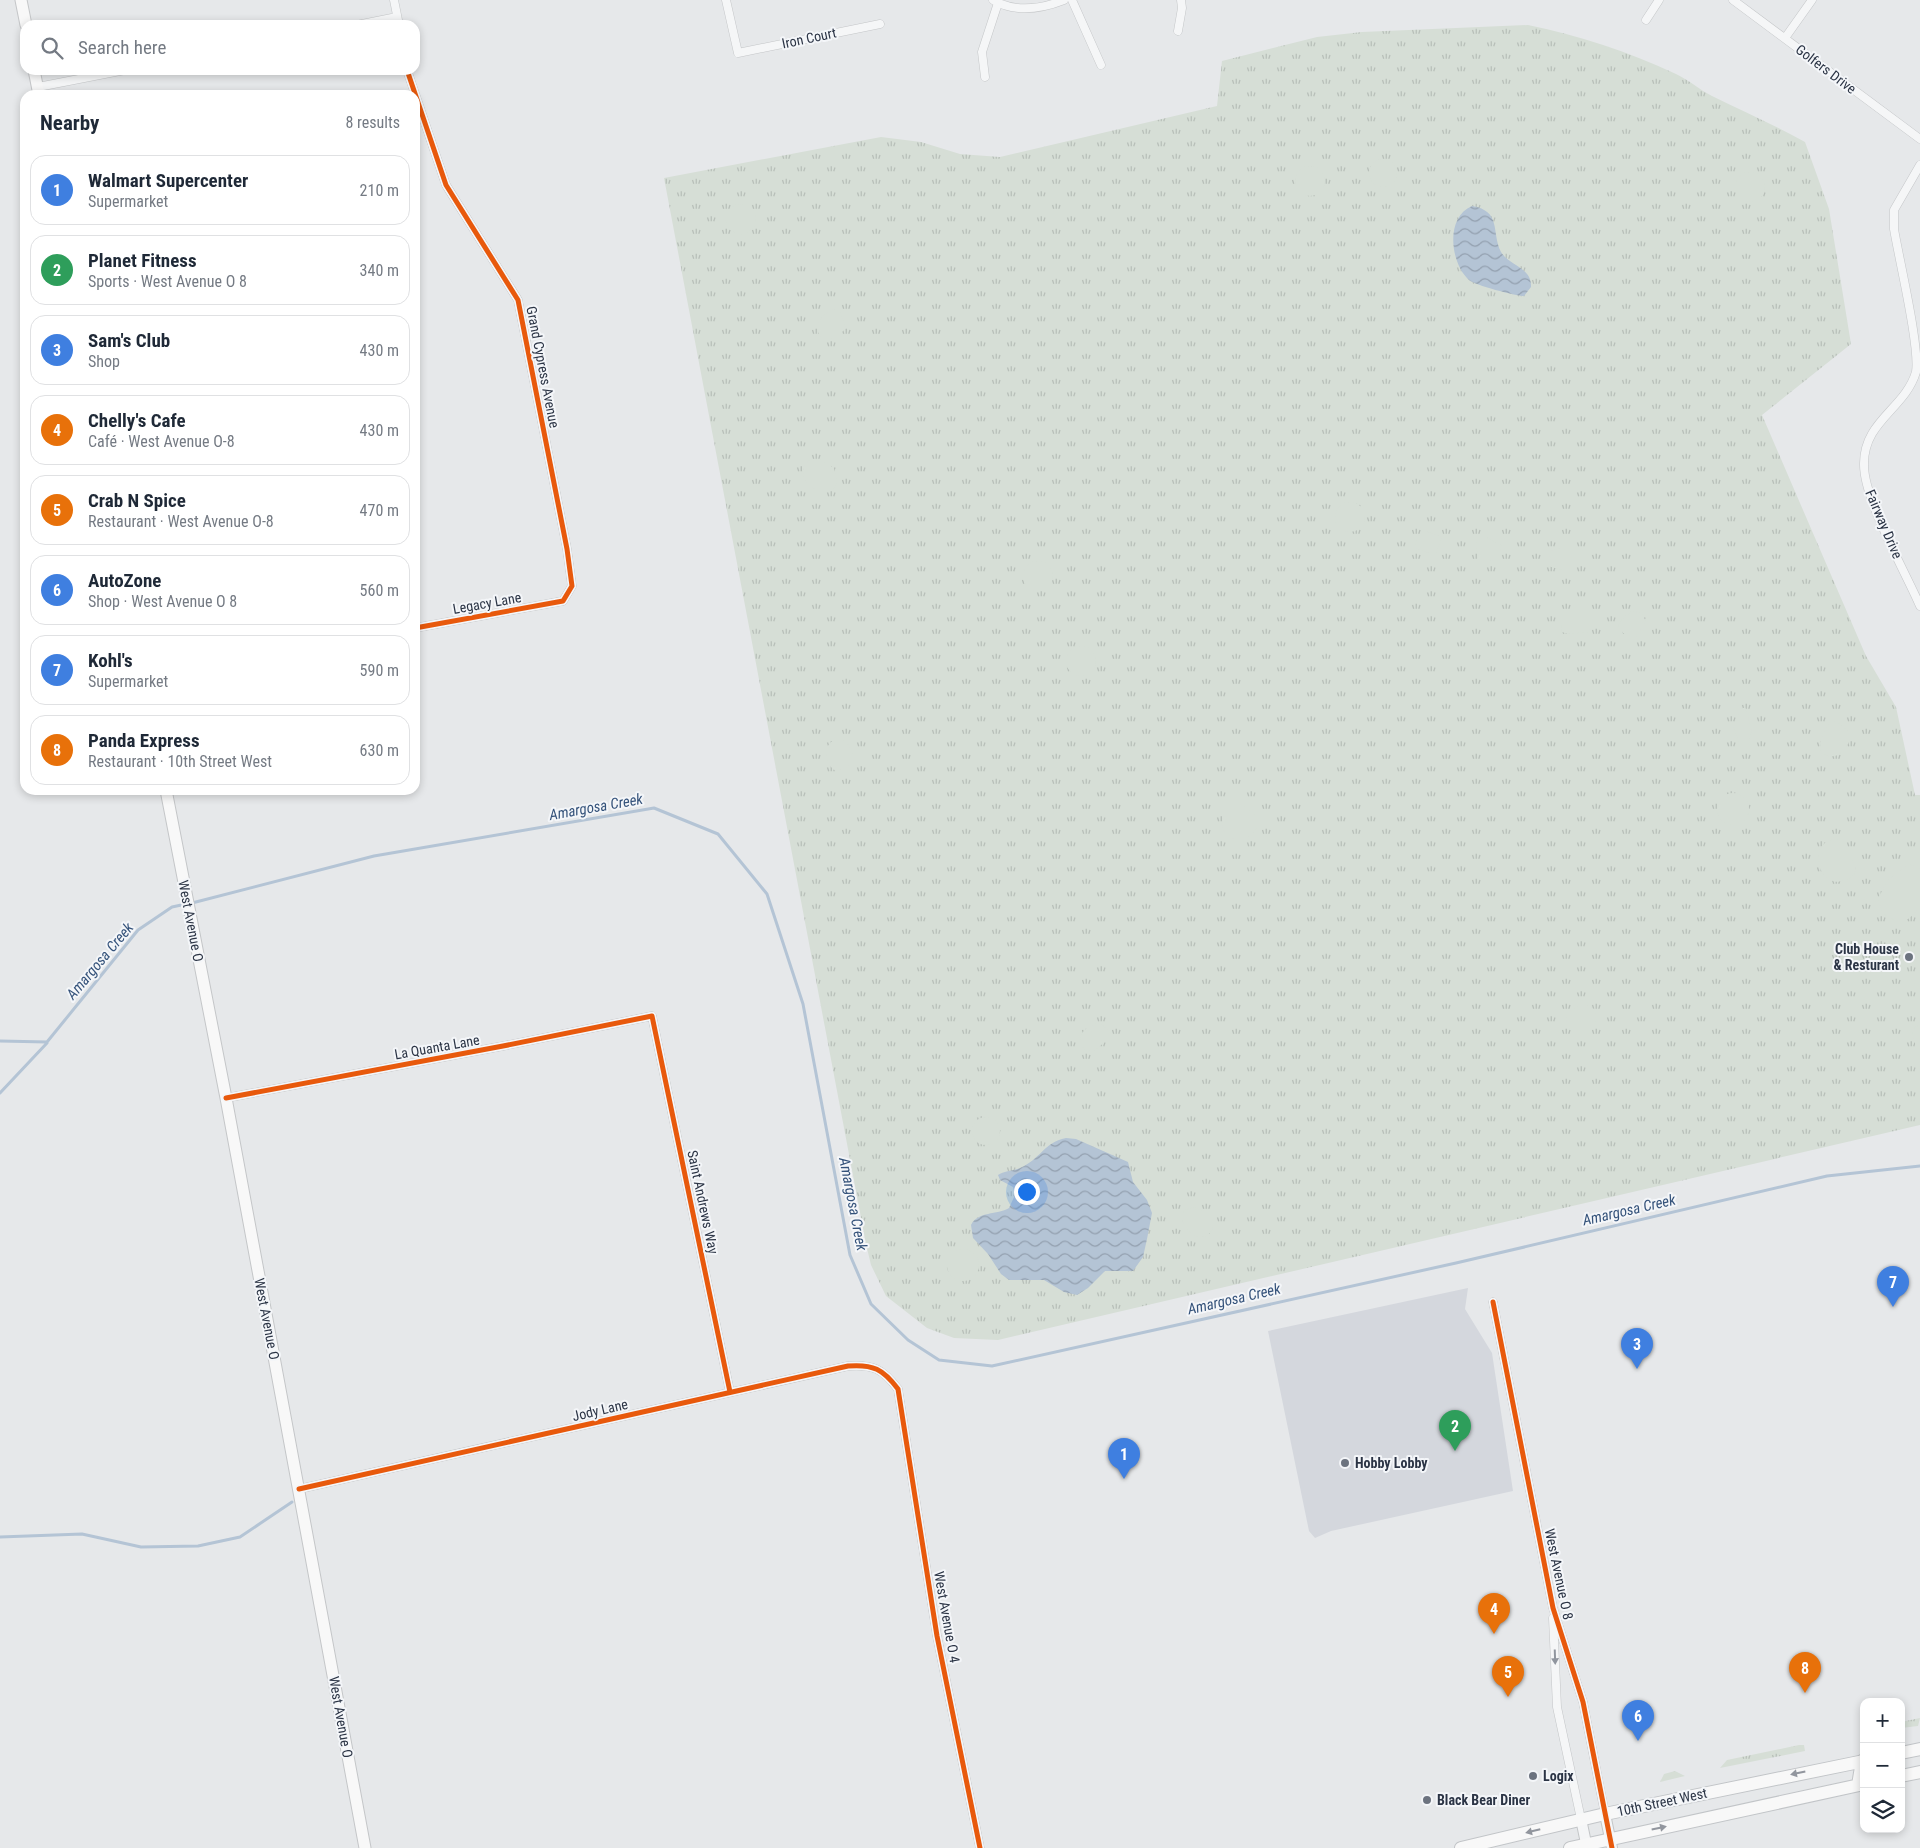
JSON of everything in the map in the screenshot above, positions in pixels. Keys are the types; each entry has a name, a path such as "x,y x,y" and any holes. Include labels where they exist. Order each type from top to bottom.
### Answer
{"main road":[{"path":"21,0 25,20"},
{"path":"35,75 38,90"},
{"name":"West Avenue O","path":"167,795 226,1098 365,1848"},
{"path":"1905,1752 1920,1749"},
{"name":"10th Street West","path":"1461,1848 1581,1819 1860,1762"},
{"path":"1846,1764 1860,1784"},
{"path":"1905,1775 1920,1772"},
{"name":"10th Street West","path":"1570,1848 1612,1843 1860,1785"}],"street":[{"path":"394,0 398,20"},
{"name":"Iron Court","path":"726,0 738,53 880,24"},
{"path":"985,77 982,52 995,1 1014,8 1039,7 1064,0"},
{"path":"1072,0 1101,65"},
{"path":"1178,31 1182,8 1181,0"},
{"path":"1646,20 1659,0"},
{"name":"Golfers Drive","path":"1732,0 1920,139"},
{"path":"1785,38 1812,0"},
{"path":"42,90 104,75"},
{"name":"Grand Cypress Avenue","path":"409,75 414,90"},
{"name":"Grand Cypress Avenue","path":"420,108 446,185 481,237 518,300 567,549 572,586 563,601"},
{"name":"Fairway Drive","path":"1919,603 1868,491 1864,467 1865,445 1874,428 1910,387 1916,370 1917,348 1894,229 1894,210 1920,165"},
{"name":"Legacy Lane","path":"420,627 563,601"},
{"name":"La Quanta Lane","path":"226,1098 652,1016"},
{"name":"Saint Andrews Way","path":"652,1016 730,1392"},
{"name":"West Avenue O 8","path":"1493,1302 1552,1608 1583,1702 1612,1843"},
{"name":"Jody Lane","path":"299,1489 848,1366 865,1365 880,1370 898,1389"},
{"name":"West Avenue O 4","path":"898,1389 937,1636 980,1848"},
{"path":"1552,1608 1556,1707 1586,1846"}],"shaded area":[{"path":"1468,1288 1465,1309 1492,1353 1513,1491 1331,1531 1315,1538 1309,1531 1268,1331"}],"green space":[{"path":"1528,25 1566,34 1640,58 1681,76 1712,96 1805,142 1829,209 1851,344 1762,415 1866,656 1896,707 1915,795 1920,795 1920,1125 998,1340 954,1338 927,1328 886,1296 871,1265 866,1244 664,178 881,137 921,142 960,154 1000,157 1217,106 1222,61 1317,37 1362,32"},
{"path":"1383,159 1393,163 1397,173 1393,183 1383,187 1373,183 1369,173 1373,163"},
{"path":"1310,166 1321,170 1325,181 1321,192 1310,196 1299,192 1295,181 1299,170"},
{"path":"1750,172 1756,173 1764,181 1764,193 1756,201 1750,202 1744,201 1736,193 1735,187 1736,181 1744,173"},
{"path":"737,204 745,205 755,215 756,225 746,234 732,231 727,224 726,215 728,210"},
{"path":"834,309 840,312 846,328 836,338 825,340 818,332 819,323 821,318"},
{"path":"811,459 821,460 834,468 837,483 833,490 822,493 807,483 804,478 803,469"},
{"path":"1350,502 1356,503 1364,511 1364,523 1356,531 1350,532 1344,531 1336,523 1335,517 1336,511 1344,503"},
{"path":"1425,531 1442,537 1436,553 1432,554 1415,548 1418,536"},
{"path":"1482,535 1501,545 1500,553 1496,558 1483,563 1478,559 1476,541"},
{"path":"1559,548 1573,555 1573,568 1562,570 1548,566 1551,551"},
{"path":"1038,561 1049,565 1053,576 1049,587 1038,591 1027,587 1023,576 1027,565"},
{"path":"1632,611 1641,613 1646,621 1635,639 1623,633 1618,626 1622,619"},
{"path":"1573,613 1578,613 1590,619 1592,627 1588,632 1568,634 1562,632 1561,625"},
{"path":"1081,646 1092,650 1096,661 1092,672 1081,676 1070,672 1066,661 1070,650"},
{"path":"1745,707 1752,731 1749,739 1743,743 1739,742 1733,726 1740,710"},
{"path":"1836,721 1848,731 1848,744 1839,755 1829,757 1821,752 1820,743 1827,725"},
{"path":"842,740 849,745 853,756 848,768 836,771 827,760 827,747 831,742"},
{"path":"1733,793 1744,798 1749,809 1744,820 1733,825 1722,820 1717,809 1722,798"},
{"path":"1231,803 1241,803 1256,815 1257,827 1246,838 1236,839 1223,830 1222,816"},
{"path":"1835,839 1846,843 1856,868 1854,875 1842,881 1833,881 1825,876 1820,868 1818,859 1820,850 1825,843"},
{"path":"1909,864 1920,869 1920,908 1908,919 1896,921 1882,913 1878,898 1889,879"},
{"path":"1586,1005 1596,1010 1595,1022 1584,1032 1572,1032 1566,1021 1568,1013 1575,1008"},
{"path":"1100,1023 1108,1030 1106,1041 1094,1051 1084,1049 1080,1040 1083,1032 1090,1026"},
{"path":"1920,1025 1920,1059 1912,1034 1915,1027"},
{"path":"986,1117 996,1121 1000,1131 996,1141 986,1145 976,1141 972,1131 976,1121"},
{"path":"1194,1207 1203,1211 1212,1220 1213,1229 1203,1237 1193,1235 1188,1231 1183,1220 1182,1214 1185,1210"},
{"path":"963,1249 969,1250 974,1254 978,1259 978,1271 974,1276 969,1280 963,1281 957,1280 952,1276 948,1271 947,1265 948,1259 952,1254 957,1250"},
{"path":"1920,1718 1918,1726 1905,1728 1905,1721"},
{"path":"1804,1745 1805,1751 1720,1768 1727,1760"},
{"path":"1675,1771 1685,1776 1660,1782 1664,1774"}],"water":[{"path":"1472,206 1488,212 1494,223 1501,252 1509,261 1528,275 1531,287 1524,296 1479,285 1469,280 1463,272 1454,252 1454,230 1457,220 1463,212"},
{"path":"1066,1138 1076,1139 1128,1162 1133,1182 1147,1200 1152,1213 1143,1257 1133,1271 1105,1271 1088,1288 1077,1295 1064,1292 1044,1280 1009,1280 1001,1274 988,1254 973,1238 971,1225 978,1217 1009,1208 1015,1195 1013,1187 1000,1180 998,1175 1027,1164 1047,1147 1058,1140"}],"waterway":[{"name":"Amargosa Creek","path":"192,903 374,856 654,808 718,834 767,894 803,1004 850,1255 871,1304 908,1340 939,1360 992,1366 1456,1263 1827,1176 1920,1166"},
{"name":"Amargosa Creek","path":"0,1041 47,1042 138,930 172,907 186,904"},
{"path":"0,1093 47,1043"},
{"path":"0,1537 82,1534 141,1547 198,1546 240,1537 292,1502"}],"cycle path":[{"path":"409,75 414,90"},
{"path":"420,108 446,185 518,300 567,549 572,586 563,601 420,627"},
{"path":"226,1098 652,1016 730,1392"},
{"path":"1493,1302 1553,1608 1583,1702 1612,1848"},
{"path":"299,1489 848,1366 864,1366 877,1369 898,1389 937,1636 980,1848"}],"place":[{"name":"Club House & Resturant","path":"1909,957"},
{"name":"Kohl's","path":"1893,1307"},
{"name":"Sam's Club","path":"1637,1369"},
{"name":"Planet Fitness","path":"1455,1451"},
{"name":"Hobby Lobby","path":"1345,1463"},
{"name":"Walmart Supercenter","path":"1124,1479"},
{"name":"Chelly's Cafe","path":"1494,1634"},
{"name":"Panda Express","path":"1805,1693"},
{"name":"Crab N Spice","path":"1508,1697"},
{"name":"AutoZone","path":"1638,1741"},
{"name":"Logix","path":"1533,1776"},
{"name":"Black Bear Diner","path":"1427,1800"}]}
